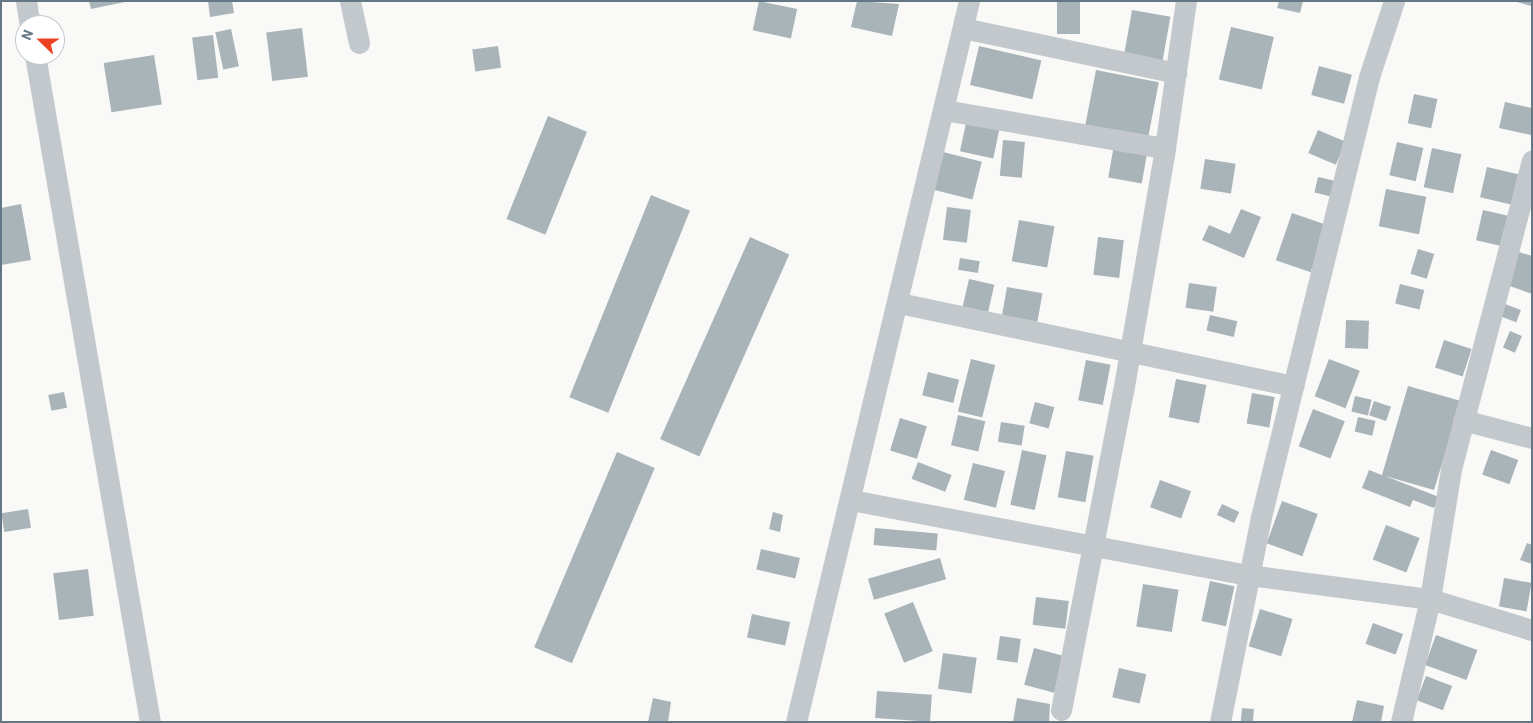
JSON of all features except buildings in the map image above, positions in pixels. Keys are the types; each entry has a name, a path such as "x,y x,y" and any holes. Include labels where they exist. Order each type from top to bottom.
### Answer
{"street":[{"path":"26,1 28,15"},
{"path":"350,1 359,43"},
{"path":"796,722 852,500 969,1"},
{"path":"1061,710 1130,352 1165,148 1186,1"},
{"path":"1220,722 1249,575 1293,386 1369,78 1394,1"},
{"path":"963,28 1176,73"},
{"path":"37,65 150,722"},
{"path":"944,110 1165,148"},
{"path":"1401,722 1430,600 1451,469 1532,160"},
{"path":"899,303 1293,386"},
{"path":"1463,420 1532,438"},
{"path":"852,500 1094,544 1249,575 1430,600 1532,630"}]}
